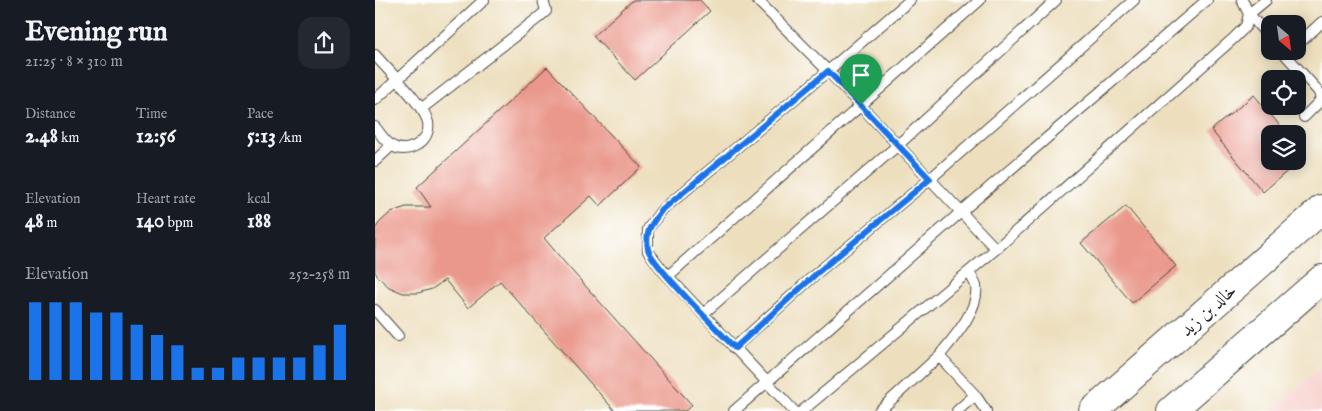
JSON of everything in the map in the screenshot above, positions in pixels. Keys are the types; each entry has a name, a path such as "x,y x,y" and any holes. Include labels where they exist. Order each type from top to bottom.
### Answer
{"street":[{"name":"خالد بن زيد","path":"1093,411 1322,208"},
{"path":"1171,411 1322,279"}],"lane":[{"path":"375,100 484,0"},
{"path":"421,109 546,11 543,0"},
{"path":"757,0 861,105 996,249"},
{"path":"794,411 668,276 649,251 648,228 661,211 910,0"},
{"path":"668,276 980,0"},
{"path":"703,314 898,145 1056,0"},
{"path":"735,348 817,273 930,179 1133,0"},
{"path":"734,411 1207,0"},
{"path":"1242,0 1249,14 1261,28"},
{"path":"802,411 996,249 1234,38 1246,26 1249,14 1266,0"},
{"path":"1306,37 1322,22"},
{"path":"375,55 421,109 428,120 427,131 422,142 410,149 400,149 391,146 375,127"},
{"path":"1292,60 1320,90 1321,100 1304,117"},
{"path":"375,161 391,146"},
{"path":"879,411 939,356 967,320 974,303 976,287 969,272"},
{"path":"375,310 398,336"},
{"path":"939,356 975,395 986,411"},
{"path":"957,411 975,395"}],"shaded area":[{"path":"1322,367 1322,411 1270,411"}],"building":[{"path":"633,0 700,0 710,11 635,80 593,36"},
{"path":"547,67 641,167 600,206 591,196 544,238 692,405 685,411 615,411 500,281 468,308 445,280 432,289 418,293 403,293 389,287 375,272 375,229 380,222 391,212 406,207 431,207 417,187"},
{"path":"1254,95 1261,103 1261,115 1271,115 1279,125 1261,125 1261,170 1289,170 1263,192 1211,130"},
{"path":"1126,206 1176,266 1132,303 1081,243"}],"route":[{"path":"828,71 861,105 930,179 817,273 735,348 668,276 649,251 648,228 661,211 828,71"}]}
